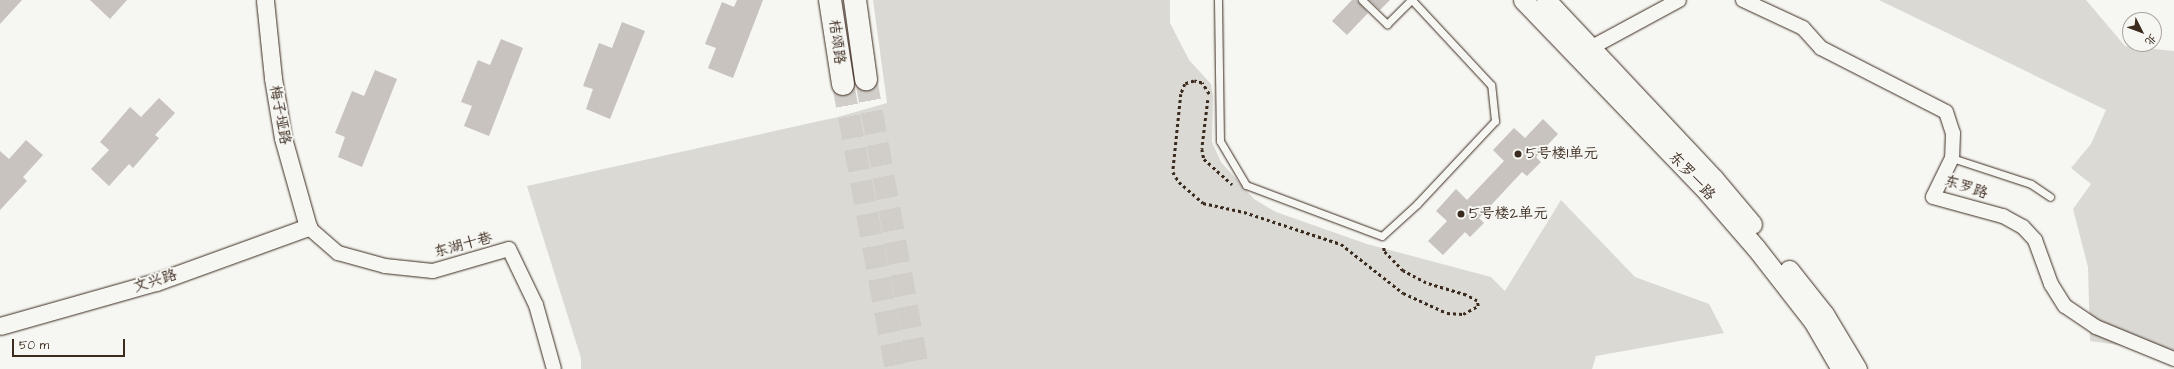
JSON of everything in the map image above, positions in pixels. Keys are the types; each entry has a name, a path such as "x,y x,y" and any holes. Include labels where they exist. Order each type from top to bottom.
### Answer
{"main road":[{"name":"桔颂路","path":"830,0 843,84"},
{"name":"桔颂路","path":"855,0 866,79"},
{"name":"东罗一路","path":"1523,0 1585,51 1714,179 1767,241 1824,314 1857,369"},
{"name":"东罗一路","path":"1546,0 1585,51 1756,248 1813,321 1842,369"}],"street":[{"name":"梅子垭路","path":"266,0 273,78 283,138 308,227"},
{"path":"1585,51 1679,0"},
{"name":"东罗路","path":"1743,0 1803,28 1821,48 1946,112 1953,133 1952,158 1933,198 2003,216 2023,227 2035,240 2051,284 2065,306 2096,327 2174,359"},
{"name":"文兴路","path":"0,326 156,282 308,227"},
{"name":"东湖十巷","path":"308,227 338,253 385,266 433,271 509,249 536,305 554,369"}],"lane":[{"path":"1218,0 1220,141 1246,185 1382,236 1417,204 1495,121 1490,85 1412,0 1387,24 1362,0"},
{"path":"1952,158 2031,184 2050,197"}],"shaded area":[{"path":"873,0 1170,0 1170,23 1189,60 1211,84 1213,96 1212,142 1221,162 1254,199 1276,212 1367,244 1491,277 1505,291 1561,200 1635,277 1709,304 1724,333 1596,356 1592,369 581,369 581,358 527,186 838,117 887,103"},
{"path":"1879,0 2086,0 2122,42 2122,52 2162,52 2162,50 2174,51 2174,353 2090,341 2088,267 2073,209 2091,184 2071,168 2091,144 2106,110"}],"building":[{"path":"0,0 22,0 0,24"},
{"path":"90,0 127,0 110,19"},
{"path":"737,0 763,0 733,78 708,68 716,48 705,44 722,2 734,7"},
{"path":"1352,0 1357,0 1368,13 1347,35 1332,21"},
{"path":"1369,0 1390,0 1380,10"},
{"path":"622,22 645,31 610,119 586,109 593,89 583,86 599,43 612,48"},
{"path":"501,39 523,48 489,136 464,126 472,106 461,102 478,60 490,65"},
{"path":"375,70 397,79 362,167 338,157 345,137 335,133 352,91 364,96"},
{"path":"159,98 175,113 155,135 159,138 133,168 129,164 109,186 91,169 109,150 100,142 130,107 141,117"},
{"path":"1543,119 1558,134 1536,157 1541,162 1527,176 1522,172 1479,218 1484,223 1470,237 1465,232 1443,255 1428,241 1447,221 1436,211 1456,189 1467,200 1504,161 1493,150 1514,128 1525,138"},
{"path":"26,140 43,155 23,177 27,181 0,210 0,151 9,159"}],"tunnel":[{"path":"866,79 918,369"},
{"path":"843,84 896,369"}],"place":[{"name":"5号楼1单元","path":"1518,154"},
{"name":"5号楼2单元","path":"1461,214"}]}
